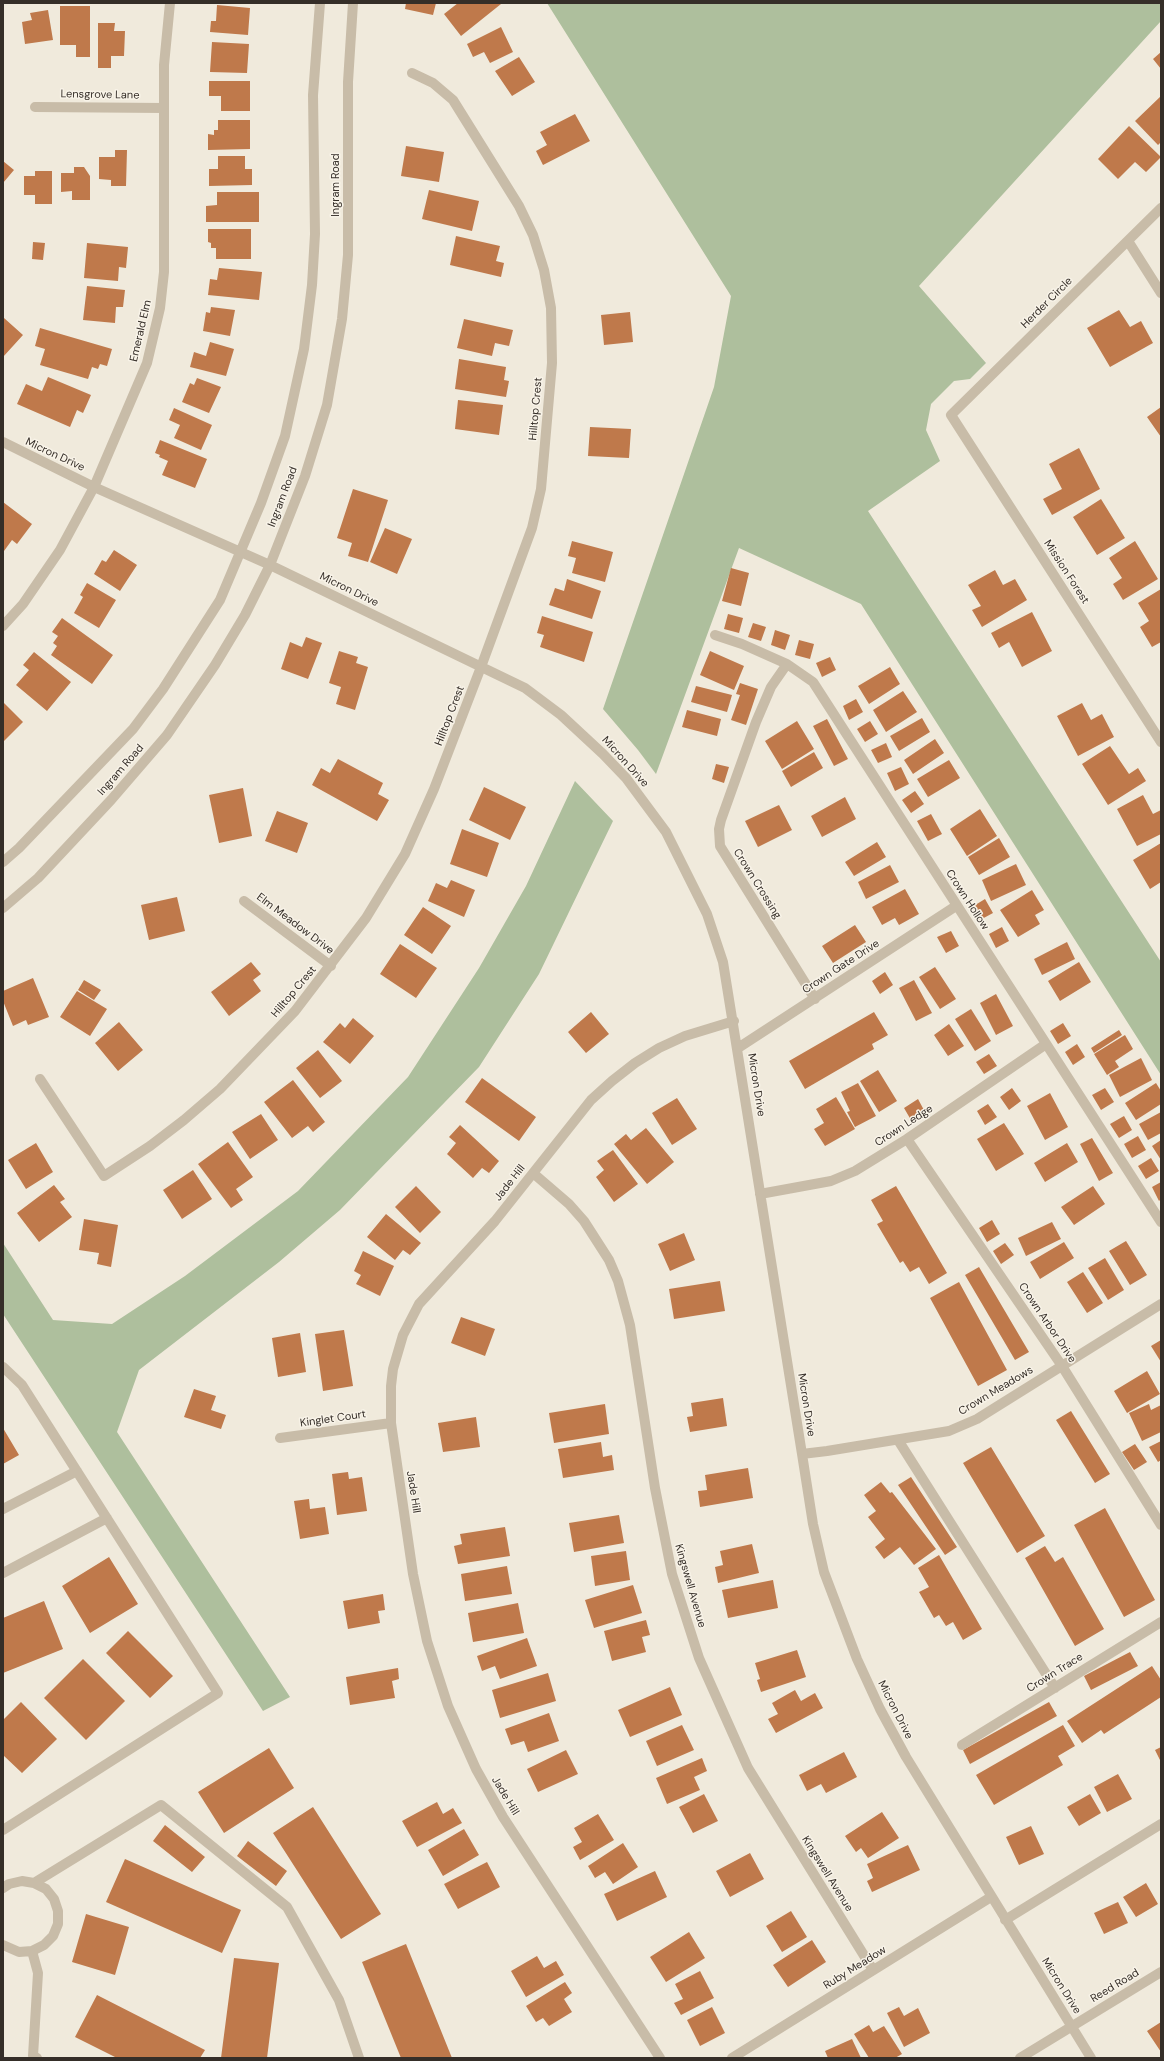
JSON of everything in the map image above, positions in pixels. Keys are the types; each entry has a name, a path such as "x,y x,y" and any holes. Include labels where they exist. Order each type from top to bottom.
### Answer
{"street":[{"name":"Emerald Elm","path":"3,626 23,604 60,550 94,487 147,363 160,308 164,272 164,65 170,3"},
{"name":"Ingram Road","path":"3,862 19,848 133,729 163,689 220,600 261,504 285,436 304,349 312,285 315,234 313,95 320,3"},
{"name":"Ingram Road","path":"3,908 38,878 111,800 166,735 215,665 245,615 270,565 305,476 327,405 342,319 348,255 348,82 353,3"},
{"name":"Hilltop Crest","path":"40,1079 104,1176 184,1120 220,1089 295,1011 331,966 366,918 405,854 434,790 482,667 532,528 540,489 552,363 551,308 544,270 533,235 519,206 453,100 433,83 412,73"},
{"name":"Lensgrove Lane","path":"35,107 164,108"},
{"name":"Herder Circle","path":"951,415 1161,208"},
{"path":"1128,241 1161,293"},
{"name":"Mission Forest","path":"951,415 1161,742"},
{"name":"Micron Drive","path":"3,442 94,487 270,565 524,688 555,710 603,754 626,778 666,832 707,914 723,962 734,1021 813,1524 824,1572 857,1659 880,1709 906,1758 1091,2058"},
{"name":"Crown Hollow","path":"715,635 742,644 787,664 813,682 1161,1222"},
{"name":"Crown Crossing","path":"787,664 771,687 756,722 721,820 719,829 720,846 815,999"},
{"name":"Elm Meadow Drive","path":"244,901 331,966"},
{"name":"Crown Gate Drive","path":"738,1048 956,906"},
{"name":"Jade Hill","path":"660,2058 503,1817 476,1769 448,1706 427,1641 416,1589 391,1423 393,1369 403,1335 419,1304 495,1222 591,1100 635,1063 659,1048 685,1036 734,1021"},
{"name":"Crown Ledge","path":"760,1194 831,1181 855,1171 907,1139 1046,1044"},
{"name":"Crown Arbor Drive","path":"907,1139 1062,1366 1161,1525"},
{"name":"Kingswell Avenue","path":"533,1173 569,1204 584,1221 609,1260 618,1281 630,1325 654,1488 672,1574 699,1658 748,1768 873,1970"},
{"name":"Crown Meadows","path":"802,1454 949,1431 977,1419 1161,1304"},
{"path":"3,1830 218,1693 22,1385 4,1371"},
{"name":"Kinglet Court","path":"280,1438 391,1423"},
{"path":"898,1440 1055,1688"},
{"path":"3,1509 77,1470"},
{"path":"3,1573 107,1518"},
{"name":"Crown Trace","path":"962,1745 1161,1622"},
{"path":"34,1883 161,1805 288,1907 339,2000 359,2058"},
{"path":"1005,1920 1161,1824"},
{"path":"3,1888 9,1884 22,1881 34,1883 46,1889 54,1899 58,1911 58,1924 53,1936 44,1945 32,1951 19,1952 3,1945"},
{"name":"Ruby Meadow","path":"732,2058 991,1897"},
{"path":"32,1951 38,1973 33,2056 37,2058"},
{"name":"Reed Road","path":"1020,2058 1161,1972"}],"green space":[{"path":"547,3 1161,3 1161,21 919,286 986,363 970,379 954,381 931,404 926,430 940,461 868,511 1161,962 1161,1075 861,604 739,548 656,774 638,750 603,709 714,387 731,296"},
{"path":"575,781 613,821 539,974 479,1067 340,1210 279,1262 139,1370 117,1432 290,1697 263,1711 3,1314 3,1243 53,1320 112,1324 185,1276 298,1191 408,1077 479,968 526,886"}],"building":[{"path":"406,3 436,3 433,15 405,9"},
{"path":"458,3 501,4 461,36 444,14"},
{"path":"217,5 250,8 248,35 210,32 211,21 216,21"},
{"path":"60,6 90,6 90,57 76,57 76,45 60,45"},
{"path":"48,10 53,40 25,44 22,22 32,20 30,13"},
{"path":"98,23 115,23 114,31 125,31 124,56 111,56 111,68 98,68"},
{"path":"501,27 513,52 490,63 484,52 473,57 467,44"},
{"path":"212,42 249,44 247,73 210,72"},
{"path":"1161,52 1161,69 1153,59"},
{"path":"519,57 535,82 512,96 495,71"},
{"path":"209,81 250,81 250,111 221,111 221,96 209,96"},
{"path":"1161,96 1161,142 1158,145 1135,121"},
{"path":"575,114 590,141 543,165 536,151 547,145 540,132"},
{"path":"218,120 250,120 250,149 208,150 208,134 214,135 214,130 218,130"},
{"path":"1129,126 1161,157 1146,172 1135,162 1118,179 1098,159"},
{"path":"406,146 444,152 439,182 401,176"},
{"path":"115,150 127,150 126,186 111,186 111,180 99,179 99,157 115,157"},
{"path":"218,156 245,156 245,169 252,169 252,185 209,186 209,169 218,169"},
{"path":"3,161 14,170 3,183"},
{"path":"74,167 84,167 90,176 90,200 72,200 72,191 61,192 61,173 74,173"},
{"path":"35,171 52,171 52,204 35,204 35,195 24,195 24,176 35,176"},
{"path":"429,190 479,201 472,231 422,219"},
{"path":"217,192 259,192 259,222 206,222 206,206 217,205"},
{"path":"208,229 251,229 251,259 216,259 216,248 211,248 211,243 208,242"},
{"path":"456,236 500,246 496,261 504,263 501,277 450,265"},
{"path":"33,242 45,243 43,260 32,259"},
{"path":"87,243 128,247 126,268 119,267 118,281 84,278"},
{"path":"219,268 262,272 259,300 208,295 210,279 217,280"},
{"path":"87,286 125,290 123,307 116,307 115,323 83,320"},
{"path":"211,307 235,310 230,336 203,331 206,312 210,313"},
{"path":"1119,310 1130,327 1141,321 1153,343 1110,367 1087,328"},
{"path":"630,312 633,342 604,345 601,315"},
{"path":"4,318 23,335 3,357 3,319"},
{"path":"464,319 513,330 509,346 495,343 492,356 457,348"},
{"path":"40,328 112,349 107,366 100,364 98,369 92,367 88,379 40,365 45,349 35,346"},
{"path":"210,342 234,349 226,376 190,367 194,352 206,356"},
{"path":"459,359 506,367 504,380 509,381 506,397 455,389"},
{"path":"48,377 91,395 83,413 77,410 70,427 17,404 26,384 42,391"},
{"path":"197,378 221,387 209,413 182,402 190,383 194,385"},
{"path":"458,400 503,405 499,435 455,429"},
{"path":"1161,407 1161,437 1147,417"},
{"path":"174,408 212,425 201,450 174,438 180,425 169,420"},
{"path":"590,427 631,429 629,458 588,456"},
{"path":"160,440 207,459 195,488 162,475 168,461 159,457 160,455 155,453"},
{"path":"1079,448 1100,489 1052,515 1043,499 1062,489 1049,464"},
{"path":"353,489 388,500 368,562 348,556 352,543 337,538"},
{"path":"1101,499 1125,538 1097,555 1073,517"},
{"path":"3,502 32,524 17,544 12,540 4,551"},
{"path":"385,528 412,539 397,574 370,562"},
{"path":"572,541 613,552 605,582 572,573 576,558 568,556"},
{"path":"1135,541 1158,579 1123,600 1113,584 1122,578 1109,558"},
{"path":"114,550 137,565 120,591 94,574 102,560 106,562"},
{"path":"731,568 749,573 741,606 722,601"},
{"path":"995,570 1003,585 1015,579 1027,600 982,627 972,610 981,606 968,585"},
{"path":"567,579 601,591 592,619 549,605 555,588 564,591"},
{"path":"87,583 116,600 99,628 74,613 83,597 80,595"},
{"path":"1161,589 1161,642 1152,647 1140,627 1149,621 1138,603"},
{"path":"1032,612 1052,651 1022,667 1009,642 999,648 991,633"},
{"path":"728,614 743,618 739,633 724,629"},
{"path":"542,616 593,632 584,662 540,647 544,635 537,633"},
{"path":"62,618 113,655 92,684 51,655 57,646 53,643 58,636 52,632"},
{"path":"753,623 766,627 761,641 748,637"},
{"path":"775,630 790,635 785,650 771,645"},
{"path":"306,637 322,643 308,679 281,669 290,642 302,647"},
{"path":"799,640 814,644 810,659 795,655"},
{"path":"339,651 358,657 356,663 368,667 355,710 336,704 341,687 329,683"},
{"path":"710,651 744,666 734,690 700,675"},
{"path":"34,652 71,682 47,711 16,685 29,670 23,665"},
{"path":"830,657 836,670 822,677 816,663"},
{"path":"890,667 900,684 869,704 858,686"},
{"path":"740,683 758,689 746,725 731,720 740,695 736,694"},
{"path":"696,686 732,695 727,712 691,702"},
{"path":"903,691 917,712 886,732 873,710"},
{"path":"856,699 863,712 849,720 843,706"},
{"path":"3,702 23,722 3,742"},
{"path":"1082,703 1091,720 1102,714 1114,737 1078,756 1057,716"},
{"path":"687,710 721,719 717,736 682,727"},
{"path":"922,718 930,732 899,751 890,736"},
{"path":"827,719 848,759 834,766 813,726"},
{"path":"797,721 814,749 782,769 765,741"},
{"path":"870,721 878,734 865,742 857,729"},
{"path":"935,739 944,753 913,774 904,760"},
{"path":"886,743 892,757 878,763 871,750"},
{"path":"1110,746 1129,774 1138,768 1146,781 1108,805 1082,764"},
{"path":"814,752 823,768 791,787 782,771"},
{"path":"338,759 383,783 378,794 389,800 377,821 312,785 321,768 330,773"},
{"path":"949,760 960,778 928,797 917,779"},
{"path":"716,764 729,767 724,783 712,779"},
{"path":"901,767 909,784 895,791 887,773"},
{"path":"484,787 526,807 510,840 469,820"},
{"path":"243,788 252,836 219,843 209,795"},
{"path":"915,791 924,804 911,813 902,800"},
{"path":"1143,795 1153,814 1161,810 1161,834 1137,846 1117,809"},
{"path":"845,797 856,819 822,837 811,816"},
{"path":"779,805 792,830 758,847 745,821"},
{"path":"980,809 997,836 967,856 950,829"},
{"path":"277,811 308,823 297,853 265,841"},
{"path":"931,814 942,834 928,841 917,821"},
{"path":"462,829 499,843 487,877 450,864"},
{"path":"999,838 1010,857 979,875 968,857"},
{"path":"877,842 886,857 854,876 845,862"},
{"path":"1161,843 1161,882 1150,889 1133,860"},
{"path":"1016,864 1026,885 991,901 982,880"},
{"path":"890,865 899,882 866,899 858,882"},
{"path":"451,880 475,890 464,917 428,901 436,883 447,888"},
{"path":"905,889 919,914 899,925 895,918 882,925 872,907"},
{"path":"1032,890 1044,910 1035,915 1040,924 1018,937 1000,910"},
{"path":"177,897 185,931 149,940 141,905"},
{"path":"985,899 993,913 980,920 972,907"},
{"path":"423,907 451,926 432,954 404,935"},
{"path":"855,925 866,942 833,963 822,946"},
{"path":"1002,927 1009,941 996,948 989,934"},
{"path":"951,931 959,946 946,953 937,937"},
{"path":"1067,942 1075,959 1042,975 1034,959"},
{"path":"400,944 437,968 416,998 380,974"},
{"path":"251,962 261,974 253,980 261,991 229,1016 211,992"},
{"path":"1079,962 1091,982 1060,1001 1048,981"},
{"path":"935,967 956,999 940,1009 919,977"},
{"path":"885,972 893,985 880,994 872,981"},
{"path":"33,978 49,1017 28,1025 26,1020 13,1026 3,1001 3,991"},
{"path":"84,980 101,990 94,1000 78,990"},
{"path":"914,980 932,1013 916,1021 899,988"},
{"path":"77,991 107,1009 90,1036 60,1017"},
{"path":"996,994 1013,1026 996,1035 980,1003"},
{"path":"971,1009 991,1041 975,1051 955,1019"},
{"path":"591,1012 609,1034 586,1053 568,1032"},
{"path":"874,1012 888,1035 872,1044 874,1049 805,1089 789,1061"},
{"path":"353,1018 374,1036 350,1064 323,1042 340,1023 345,1028"},
{"path":"119,1022 143,1050 118,1071 95,1043"},
{"path":"1063,1023 1071,1036 1058,1044 1050,1031"},
{"path":"949,1024 964,1046 948,1056 934,1035"},
{"path":"1119,1030 1122,1035 1094,1053 1091,1048"},
{"path":"1125,1035 1133,1049 1115,1061 1119,1067 1107,1075 1094,1054"},
{"path":"1077,1044 1085,1057 1073,1065 1065,1052"},
{"path":"318,1050 342,1081 320,1098 296,1068"},
{"path":"989,1054 997,1066 984,1074 976,1062"},
{"path":"1141,1058 1152,1080 1120,1097 1109,1075"},
{"path":"878,1070 897,1101 879,1112 860,1081"},
{"path":"482,1078 536,1117 519,1141 465,1102"},
{"path":"293,1080 325,1122 313,1132 308,1126 292,1138 264,1102"},
{"path":"858,1083 876,1116 855,1127 847,1112 850,1111 841,1092"},
{"path":"1156,1083 1161,1091 1161,1104 1136,1120 1125,1103"},
{"path":"1012,1088 1021,1101 1009,1110 1000,1097"},
{"path":"1105,1088 1114,1102 1101,1110 1092,1095"},
{"path":"1050,1093 1068,1127 1045,1140 1027,1106"},
{"path":"836,1097 855,1129 825,1146 814,1129 824,1123 816,1109"},
{"path":"677,1098 697,1129 672,1145 652,1113"},
{"path":"918,1099 925,1112 911,1120 904,1108"},
{"path":"988,1104 997,1117 985,1125 977,1111"},
{"path":"1161,1112 1161,1133 1148,1140 1139,1124"},
{"path":"261,1114 278,1140 250,1159 232,1132"},
{"path":"1124,1116 1132,1130 1119,1138 1110,1124"},
{"path":"1004,1123 1024,1154 996,1171 977,1139"},
{"path":"460,1125 499,1161 489,1173 482,1168 473,1178 447,1154 456,1143 449,1137"},
{"path":"646,1128 674,1162 647,1184 614,1144 626,1134 631,1140"},
{"path":"1138,1136 1146,1150 1132,1158 1124,1144"},
{"path":"1092,1138 1113,1173 1099,1181 1080,1144"},
{"path":"1161,1140 1161,1160 1152,1146"},
{"path":"228,1142 253,1177 236,1189 243,1200 231,1208 198,1164"},
{"path":"36,1143 53,1172 26,1189 8,1160"},
{"path":"1067,1143 1078,1162 1045,1182 1034,1163"},
{"path":"613,1150 638,1184 614,1202 596,1177 604,1170 597,1161"},
{"path":"1151,1158 1159,1171 1146,1179 1138,1166"},
{"path":"193,1170 212,1199 182,1219 163,1190"},
{"path":"1161,1182 1161,1199 1159,1201 1152,1187"},
{"path":"54,1185 65,1199 60,1202 72,1217 39,1242 17,1213"},
{"path":"416,1186 441,1212 420,1233 395,1207"},
{"path":"896,1186 947,1273 929,1284 919,1267 910,1272 903,1261 900,1263 877,1224 883,1221 871,1200"},
{"path":"1093,1186 1105,1204 1074,1225 1061,1207"},
{"path":"386,1214 421,1243 410,1255 403,1250 395,1260 367,1237"},
{"path":"84,1219 118,1225 111,1267 97,1264 99,1253 79,1250"},
{"path":"992,1220 1000,1234 987,1242 979,1228"},
{"path":"1052,1222 1061,1239 1026,1256 1018,1238"},
{"path":"684,1233 695,1260 670,1271 658,1244"},
{"path":"1126,1241 1147,1275 1130,1285 1109,1251"},
{"path":"1064,1242 1074,1258 1040,1279 1030,1262"},
{"path":"1005,1243 1014,1255 1001,1264 993,1251"},
{"path":"363,1251 394,1266 380,1296 356,1284 361,1275 354,1271"},
{"path":"1105,1258 1124,1290 1108,1300 1088,1268"},
{"path":"979,1267 1029,1352 1015,1360 965,1275"},
{"path":"1083,1272 1103,1303 1087,1313 1067,1282"},
{"path":"720,1281 725,1311 674,1319 669,1289"},
{"path":"959,1282 1007,1370 978,1386 930,1298"},
{"path":"461,1317 495,1329 485,1356 451,1343"},
{"path":"344,1330 353,1386 323,1391 315,1334"},
{"path":"300,1333 306,1372 278,1377 272,1338"},
{"path":"1161,1340 1161,1362 1151,1346"},
{"path":"1147,1371 1160,1394 1127,1413 1114,1391"},
{"path":"194,1389 216,1396 211,1410 226,1415 221,1429 184,1417"},
{"path":"723,1398 727,1426 690,1432 687,1417 693,1416 691,1403"},
{"path":"605,1404 609,1434 554,1443 549,1413"},
{"path":"1149,1404 1151,1410 1161,1405 1161,1432 1142,1441 1129,1413"},
{"path":"1071,1411 1110,1474 1095,1483 1056,1420"},
{"path":"476,1417 480,1447 443,1452 438,1423"},
{"path":"3,1428 19,1455 3,1464"},
{"path":"1161,1441 1161,1460 1158,1462 1149,1447"},
{"path":"601,1442 603,1457 612,1455 614,1470 563,1478 558,1449"},
{"path":"1135,1444 1147,1462 1134,1470 1122,1452"},
{"path":"991,1447 1045,1536 1017,1553 963,1463"},
{"path":"748,1468 753,1498 700,1507 698,1491 707,1490 705,1475"},
{"path":"348,1472 349,1479 362,1477 367,1511 337,1515 332,1474"},
{"path":"911,1477 957,1547 945,1555 898,1485"},
{"path":"881,1482 890,1493 892,1492 936,1549 914,1565 900,1547 884,1559 875,1547 885,1539 868,1517 876,1511 864,1495"},
{"path":"309,1499 310,1509 325,1507 329,1534 300,1539 294,1501"},
{"path":"1105,1508 1155,1600 1124,1617 1074,1525"},
{"path":"619,1515 624,1543 574,1552 569,1523"},
{"path":"505,1527 510,1556 458,1564 454,1546 462,1544 460,1534"},
{"path":"752,1544 759,1573 718,1583 715,1567 723,1565 720,1551"},
{"path":"1045,1546 1055,1562 1063,1557 1104,1629 1075,1646 1025,1558"},
{"path":"626,1551 630,1580 595,1586 591,1556"},
{"path":"939,1555 982,1629 963,1640 953,1622 946,1626 939,1615 934,1618 919,1592 929,1587 918,1568"},
{"path":"109,1557 138,1604 90,1633 62,1586"},
{"path":"507,1566 512,1594 465,1601 461,1574"},
{"path":"773,1580 778,1608 728,1618 722,1590"},
{"path":"633,1585 642,1613 594,1628 585,1600"},
{"path":"383,1594 385,1610 378,1611 380,1623 348,1629 343,1601"},
{"path":"44,1601 63,1649 3,1673 3,1618"},
{"path":"518,1603 524,1633 473,1642 468,1613"},
{"path":"646,1620 650,1635 642,1637 646,1652 612,1661 604,1631"},
{"path":"128,1631 173,1676 150,1698 106,1653"},
{"path":"527,1638 537,1666 500,1679 495,1666 482,1671 477,1656"},
{"path":"797,1650 806,1677 761,1692 757,1680 760,1679 755,1663"},
{"path":"1130,1652 1138,1666 1091,1690 1084,1676"},
{"path":"83,1659 125,1701 86,1740 44,1698"},
{"path":"1152,1666 1161,1680 1161,1697 1104,1734 1101,1730 1082,1743 1067,1721"},
{"path":"398,1668 399,1679 392,1681 395,1698 350,1705 346,1677"},
{"path":"548,1673 556,1701 500,1718 492,1690"},
{"path":"670,1687 682,1715 630,1737 618,1710"},
{"path":"795,1690 801,1701 815,1693 823,1708 776,1733 768,1719 778,1714 772,1703"},
{"path":"21,1702 57,1739 22,1773 3,1755 3,1720"},
{"path":"1049,1702 1057,1716 970,1764 963,1750"},
{"path":"549,1713 559,1741 528,1752 524,1741 511,1745 505,1729"},
{"path":"682,1725 694,1750 657,1766 646,1741"},
{"path":"1063,1725 1075,1746 1058,1756 1063,1765 994,1805 976,1775"},
{"path":"1161,1747 1161,1762 1155,1750"},
{"path":"269,1748 294,1788 224,1833 198,1792"},
{"path":"566,1750 578,1774 538,1792 527,1769"},
{"path":"844,1752 857,1777 826,1793 821,1784 807,1791 799,1775"},
{"path":"702,1758 707,1771 694,1777 700,1790 667,1804 656,1778"},
{"path":"1118,1774 1132,1799 1107,1812 1094,1787"},
{"path":"704,1794 718,1821 693,1833 679,1807"},
{"path":"1090,1794 1101,1813 1079,1826 1067,1807"},
{"path":"437,1802 443,1814 453,1808 462,1823 417,1847 402,1821"},
{"path":"313,1807 381,1914 341,1939 273,1833"},
{"path":"882,1812 899,1838 868,1858 861,1848 856,1852 845,1836"},
{"path":"598,1814 614,1840 580,1860 573,1847 582,1842 574,1828"},
{"path":"165,1825 205,1857 192,1872 153,1841"},
{"path":"1031,1826 1044,1854 1019,1865 1006,1837"},
{"path":"464,1829 479,1855 443,1876 428,1850"},
{"path":"248,1841 287,1871 276,1886 237,1856"},
{"path":"623,1843 638,1867 613,1884 605,1872 595,1878 588,1866"},
{"path":"908,1845 920,1870 872,1892 867,1881 873,1878 867,1864"},
{"path":"750,1853 764,1879 730,1897 716,1871"},
{"path":"125,1859 241,1910 222,1953 106,1902"},
{"path":"487,1862 500,1887 458,1909 444,1884"},
{"path":"655,1871 667,1897 617,1921 604,1894"},
{"path":"1146,1883 1158,1904 1136,1917 1123,1897"},
{"path":"1118,1902 1128,1923 1104,1934 1094,1913"},
{"path":"791,1911 807,1937 782,1952 766,1926"},
{"path":"86,1914 129,1927 115,1975 72,1962"},
{"path":"689,1932 705,1958 666,1982 650,1957"},
{"path":"812,1940 826,1962 788,1987 773,1965"},
{"path":"406,1944 452,2058 401,2058 362,1962"},
{"path":"537,1956 544,1968 556,1961 564,1975 526,1997 511,1971"},
{"path":"234,1958 279,1963 267,2058 221,2058"},
{"path":"700,1971 714,1998 681,2015 674,2003 683,1999 675,1984"},
{"path":"565,1982 572,1993 564,1999 572,2012 549,2026 543,2018 536,2022 526,2006"},
{"path":"97,1995 205,2050 200,2058 117,2058 75,2037"},
{"path":"712,2007 725,2033 700,2046 687,2020"},
{"path":"899,2007 904,2016 918,2008 930,2033 904,2047 887,2013"},
{"path":"1161,2022 1161,2052 1147,2031"},
{"path":"869,2025 873,2032 884,2026 902,2054 895,2058 869,2058 854,2034"},
{"path":"852,2039 861,2058 828,2058 825,2051"}]}
